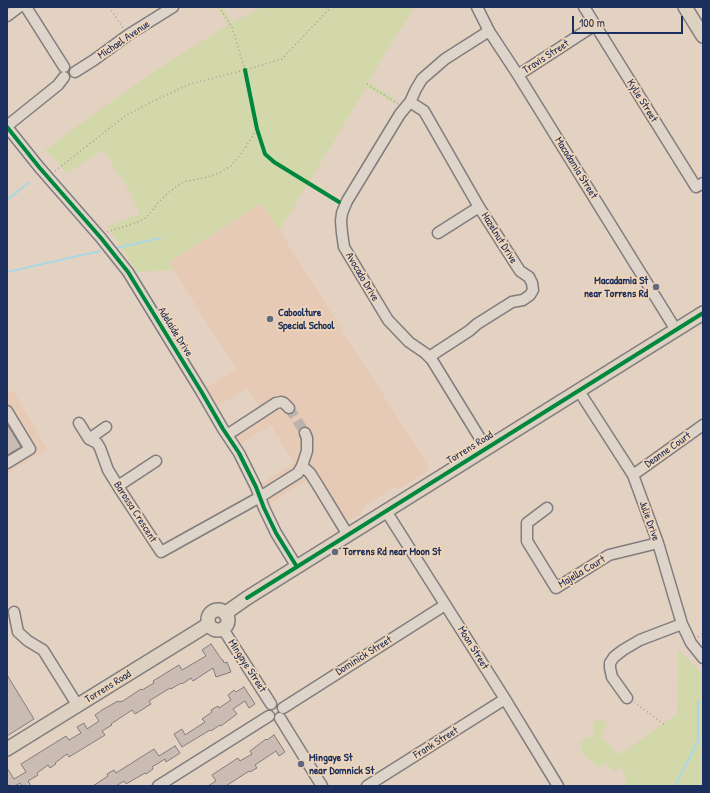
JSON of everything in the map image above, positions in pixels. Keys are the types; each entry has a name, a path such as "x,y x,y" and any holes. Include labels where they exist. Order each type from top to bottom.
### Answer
{"main road":[{"path":"685,7 703,36"},
{"name":"Torrens Road","path":"226,615 247,598 703,313"},
{"path":"215,611 221,611 226,615 228,621 223,629 213,629 209,624 208,618 215,611"},
{"name":"Torrens Road","path":"7,749 209,624"}],"street":[{"path":"7,16 19,7"},
{"path":"26,7 64,66"},
{"name":"Michael Avenue","path":"75,72 128,35 173,7"},
{"name":"Macadamia Street","path":"477,7 489,30 676,330"},
{"name":"Kylie Street","path":"584,7 696,187 703,183"},
{"name":"Travis Street","path":"518,75 595,25"},
{"name":"Avocado Drive","path":"486,448 429,357 410,342 388,320 344,247 341,221 342,213 347,201 400,114 410,102 422,79 445,59 489,30"},
{"path":"64,66 72,66 75,72 71,78 64,77"},
{"path":"64,66 61,71 64,77"},
{"path":"7,126 58,85 64,77"},
{"name":"Hazelnut Drive","path":"410,102 424,111 479,207 520,271 529,277 533,290 530,295 523,300 512,302 429,357"},
{"name":"Adelaide Drive","path":"7,126 39,167 102,238 121,263 202,391 239,453 276,533 297,567"},
{"path":"438,233 479,207"},
{"name":"Julie Drive","path":"579,391 633,475 658,543 682,624 691,643 703,658"},
{"path":"227,435 276,403 284,403 289,408"},
{"path":"7,411 10,423 30,449 7,463"},
{"name":"Barossa Crescent","path":"79,423 89,438 97,443 108,470 161,552 260,497"},
{"name":"Deanne Court","path":"633,475 703,425"},
{"path":"89,438 106,427"},
{"path":"260,497 294,477 300,470 308,445 305,433"},
{"path":"118,486 156,461"},
{"path":"302,466 310,473 348,535"},
{"name":"Majella Court","path":"547,508 527,523 527,541 556,588 609,555 658,543"},
{"name":"Moon Street","path":"386,511 558,786"},
{"name":"Dominick Street","path":"283,708 445,605"},
{"path":"14,612 18,632 28,641 43,650 78,706"},
{"path":"627,698 612,677 610,663 614,657 640,640 682,624"},
{"name":"Mingaye Street","path":"223,629 271,704"},
{"name":"Frank Street","path":"367,786 505,699"},
{"path":"278,703 283,708 284,712 280,718 275,719 269,716 268,707 271,704 278,703"},
{"path":"158,786 269,716"},
{"path":"280,718 322,786"}],"path":[{"path":"109,7 123,28"},
{"path":"220,7 232,27 246,78"},
{"path":"55,171 125,116 151,102 190,84 282,59 331,7"},
{"path":"367,84 398,104"},
{"path":"256,122 259,135"},
{"path":"103,233 136,223 147,217 169,192 183,182 219,173 231,166 258,129"},
{"path":"627,698 665,725"}],"shaded area":[{"name":"Caboolture Special School","path":"262,203 430,469 403,487 392,488 366,505 359,515 337,528 307,480 264,508 256,487 294,463 271,425 235,447 223,429 260,407 247,388 212,410 201,391 236,369 169,263"},
{"path":"13,390 47,449 7,473 7,393"}],"green space":[{"path":"217,7 222,7 232,23 263,7 414,7 368,82 397,101 395,104 366,87 310,181 339,199 336,202 307,185 279,231 262,203 169,262 173,270 137,272 107,226 140,214 127,187 103,150 67,173 45,150 167,63 228,25"},
{"path":"678,650 703,674 703,786 620,786 628,781 621,768 613,771 608,764 598,767 584,755 580,744 583,738 594,737 593,721 603,720 608,725 604,729 601,738 608,742 615,752 621,754 677,714"}],"building":[{"path":"7,424 21,447 7,455"},
{"path":"211,644 224,663 227,662 231,672 216,677 213,668 193,681 191,678 182,684 181,683 171,689 170,688 149,701 151,704 135,714 132,710 111,724 112,725 102,731 105,735 69,757 67,754 50,768 48,765 37,773 38,775 28,781 31,786 22,786 20,783 15,786 9,786 7,783 7,768 14,779 26,772 21,764 66,736 69,740 81,733 77,727 84,723 87,729 99,721 95,715 102,710 118,701 123,701 141,689 142,690 154,683 153,681 179,665 182,670 206,656 202,650"},
{"path":"7,675 34,719 7,736"},
{"path":"244,687 255,704 249,708 245,701 233,709 237,714 221,726 220,725 211,731 210,730 182,747 174,734 182,729 185,735 205,722 202,719 212,712 211,710 218,706 219,708 231,700 228,695 234,690 236,692"},
{"path":"274,735 285,752 279,756 276,751 255,765 257,768 250,772 249,771 226,786 208,786 216,781 212,775 238,758 240,761 252,754 250,751"},
{"path":"175,746 180,753 166,762 165,759 152,767 153,769 146,774 145,773 126,784 124,781 116,786 93,786 108,776 107,774 114,770 116,773 154,749 159,756"}],"waterway":[{"path":"7,200 28,183"},
{"path":"117,248 160,238"},
{"path":"7,272 100,251"},
{"path":"675,786 698,741 698,701"}],"tunnel":[{"path":"289,408 305,433"}],"cycle path":[{"path":"245,70 257,129 265,154 274,162 339,202"},
{"path":"7,127 128,272 239,453 276,533 297,567"},
{"path":"247,598 703,313"}],"place":[{"name":"Macadamia St near Torrens Rd","path":"656,287"},
{"name":"Caboolture Special School","path":"270,319"},
{"name":"Torrens Rd near Moon St","path":"335,552"},
{"name":"Mingaye St near Domnick St","path":"301,764"}]}
